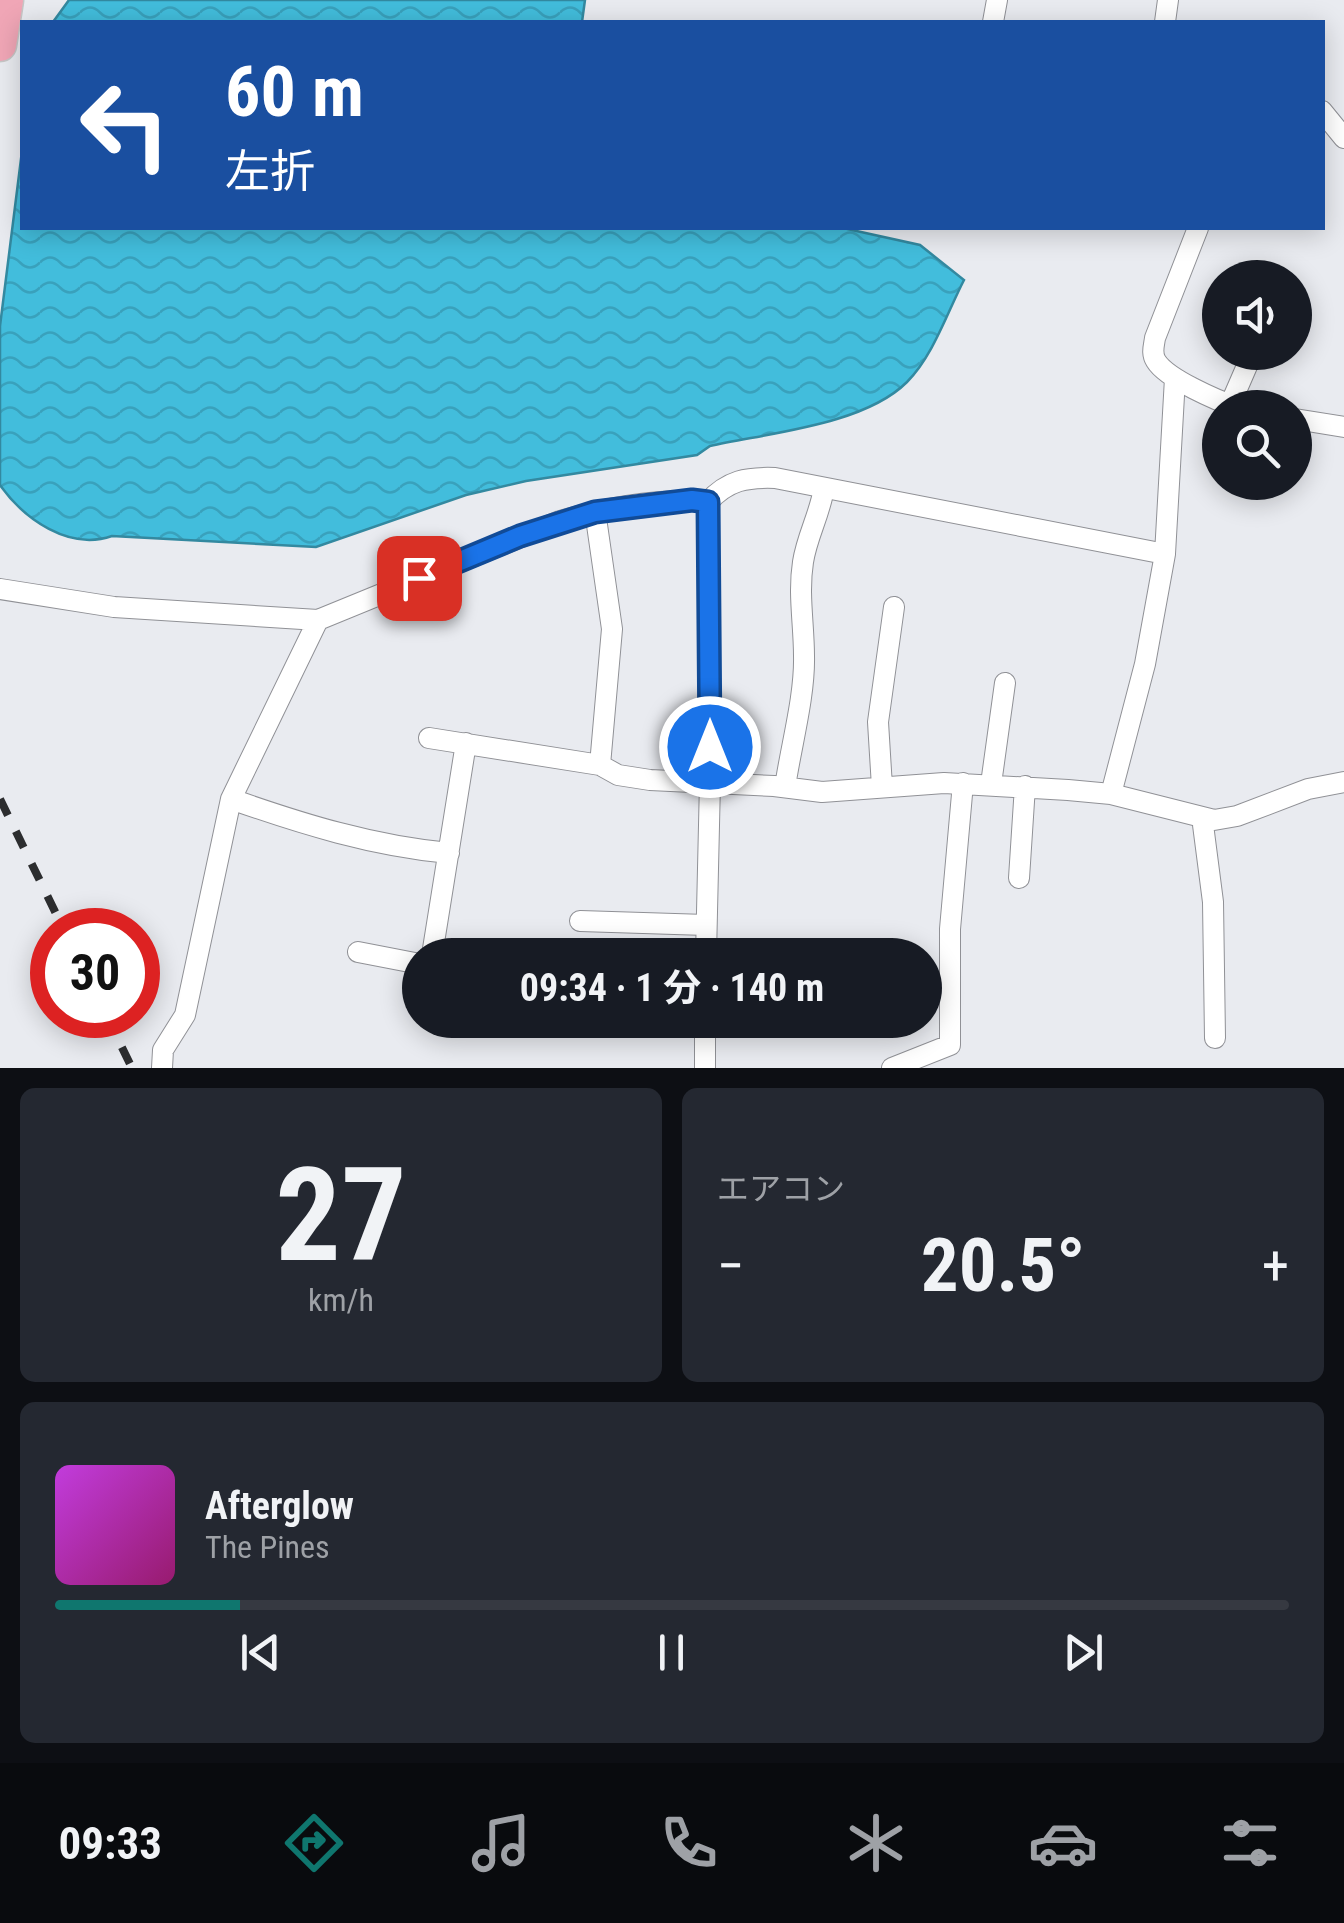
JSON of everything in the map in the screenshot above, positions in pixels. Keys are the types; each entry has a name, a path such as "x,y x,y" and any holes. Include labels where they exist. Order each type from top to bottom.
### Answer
{"main road":[{"path":"0,44 7,0"}],"street":[{"path":"1197,230 1153,353 1157,364 1175,378 1202,391"},
{"path":"1111,794 1145,664 1164,554 1175,378"},
{"path":"1312,422 1344,427"},
{"path":"706,938 710,782 708,502 718,490 738,479 776,478 1164,554"},
{"path":"785,787 804,658 803,565 824,488"},
{"path":"0,589 114,607 318,620 520,536 595,512 692,500 708,502"},
{"path":"595,512 612,629 600,764"},
{"path":"882,788 878,722 894,607"},
{"path":"162,1068 162,1050 185,1015 231,799 318,620"},
{"path":"991,784 1005,683"},
{"path":"429,738 600,764 618,775 650,780 822,792 962,783 1025,786 1111,794 1214,820 1236,816 1308,789 1344,782"},
{"path":"435,938 466,744"},
{"path":"892,1068 950,1046 950,929 962,783"},
{"path":"1019,878 1025,786"},
{"path":"231,799 315,829 449,854"},
{"path":"1202,818 1212,902 1215,1038"},
{"path":"580,921 706,925"},
{"path":"358,952 402,961"},
{"path":"705,1068 706,1038"}],"water":[{"path":"69,0 585,0 582,20 54,20"},
{"path":"20,167 20,230 852,230 920,245 964,280 916,372 889,397 866,408 814,425 710,446 697,455 526,481 466,495 316,547 112,536 80,539 35,520 0,485 0,326"}],"railway":[{"path":"0,799 53,908"},
{"path":"117,1038 132,1068"}],"route":[{"path":"419,578 560,521 595,512 692,500 708,502 710,747"}]}
